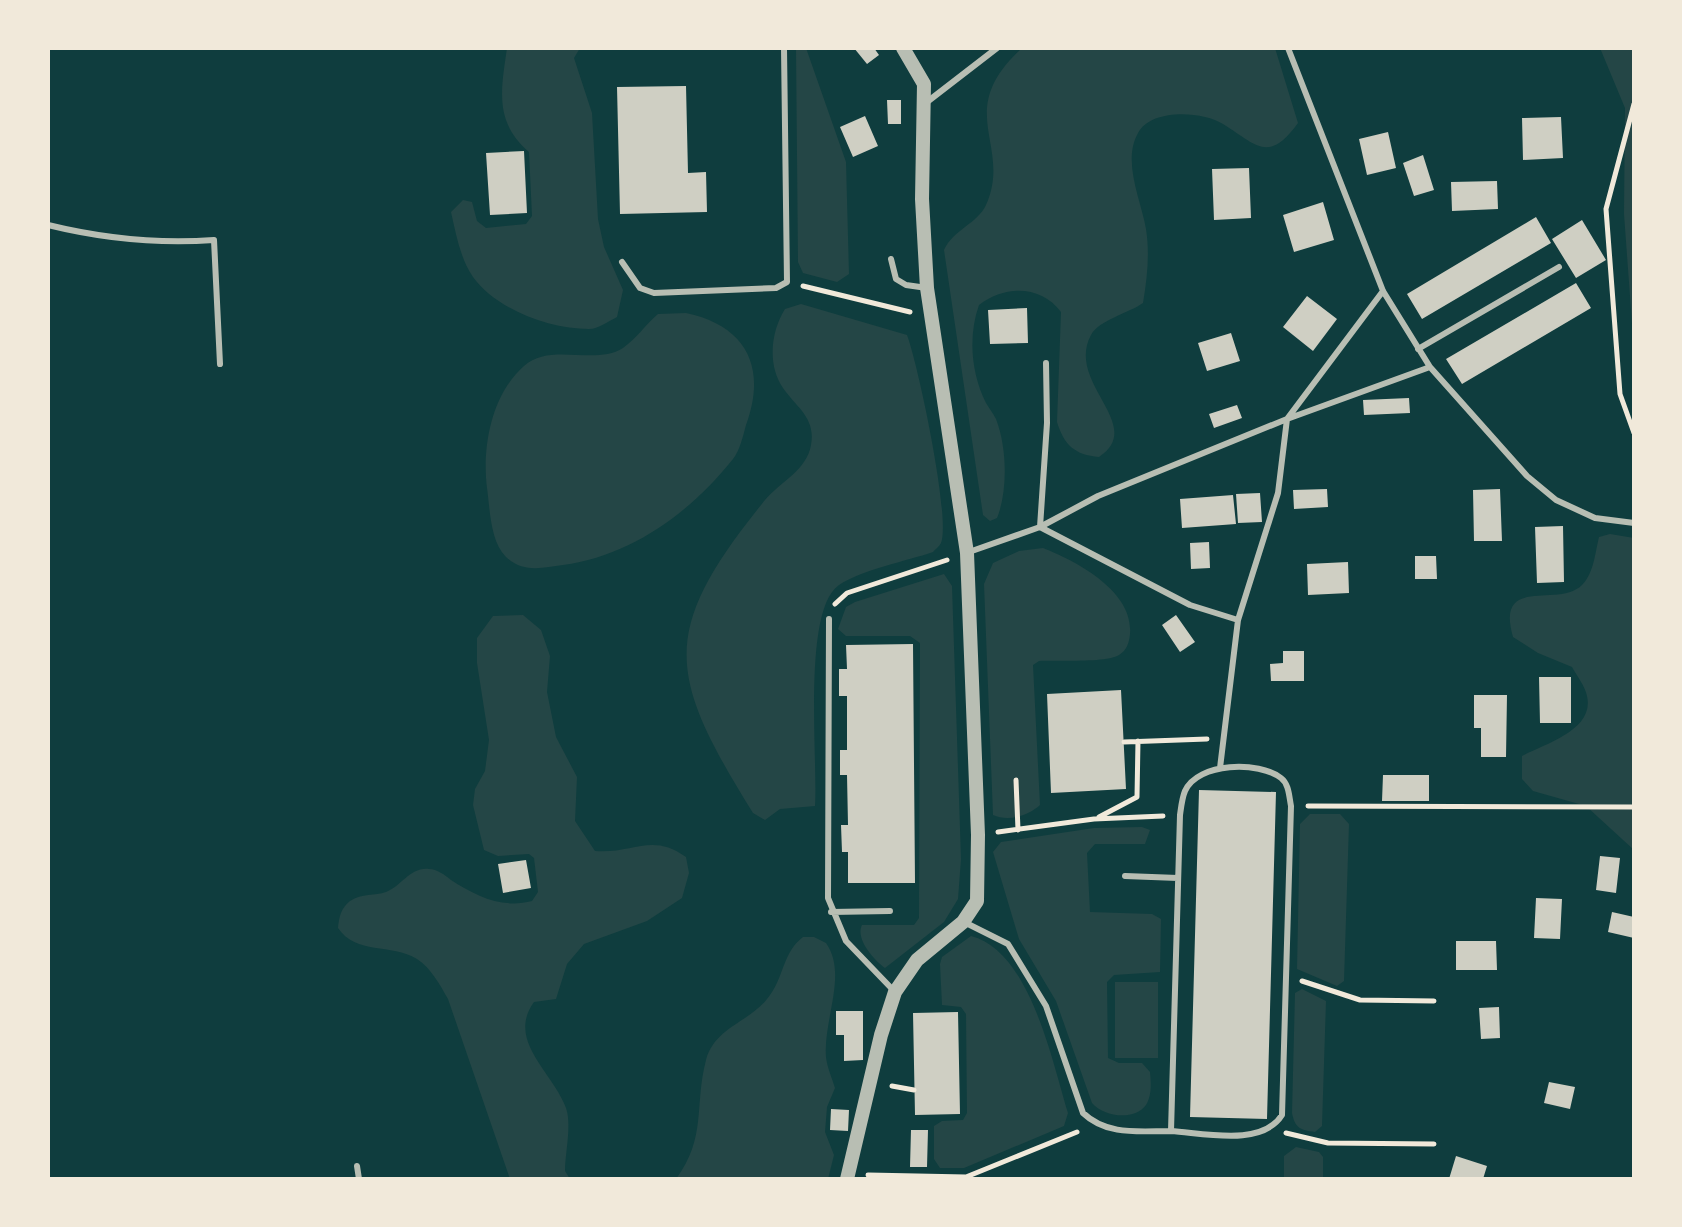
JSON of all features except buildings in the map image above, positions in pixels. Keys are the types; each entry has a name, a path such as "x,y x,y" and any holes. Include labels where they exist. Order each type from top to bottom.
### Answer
{"street":[{"path":"848,1177 881,1035 895,992 917,960 963,922 977,901 978,835 967,553 927,288 922,199 924,84 903,48"}],"lane":[{"path":"622,262 640,288 654,293 776,288 787,282 784,48"},
{"path":"925,103 997,48"},
{"path":"1288,48 1383,291 1430,367 1527,476 1556,500 1595,518 1634,523"},
{"path":"48,225 134,238 184,242 214,240 220,364"},
{"path":"891,259 896,279 906,285 927,288"},
{"path":"1418,349 1559,267"},
{"path":"1220,768 1238,620 1278,493 1287,419 1383,291"},
{"path":"1040,527 1047,423 1046,363"},
{"path":"967,553 1040,527 1098,496 1287,419 1430,367"},
{"path":"1040,527 1190,605 1238,620"},
{"path":"829,619 828,868 831,912 846,941 895,992"},
{"path":"963,922 1008,944 1046,1006 1083,1113 1095,1125 1116,1130 1259,1135 1275,1127 1282,1115 1291,806 1287,785 1280,777 1263,769 1220,768 1199,776 1185,789 1180,815 1171,1131"},
{"path":"1125,876 1178,878"},
{"path":"831,912 890,911"},
{"path":"357,1166 359,1179"}],"path":[{"path":"1634,104 1606,209 1620,394 1634,433"},
{"path":"787,282 931,317"},
{"path":"829,619 837,600 847,593 967,553"},
{"path":"1124,742 1223,738"},
{"path":"1094,819 1137,797 1138,741"},
{"path":"1016,780 1018,830"},
{"path":"1291,806 1634,807"},
{"path":"978,835 1094,819 1180,815"},
{"path":"1286,976 1360,1000 1434,1001"},
{"path":"848,1177 966,1177 1095,1125"},
{"path":"1275,1127 1298,1139 1328,1143 1434,1144"}],"shaded area":[{"path":"507,48 580,48 574,58 592,113 598,219 604,247 623,290 617,317 596,328 557,325 509,308 473,277 459,246 451,212 463,200 472,202 477,221 486,228 526,224 532,216 529,152 510,129 503,104"},
{"path":"796,48 806,48 846,162 849,274 837,282 803,273 798,262"},
{"path":"1022,48 1275,48 1298,123 1288,136 1270,147 1254,144 1223,124 1203,116 1165,116 1154,119 1138,133 1132,168 1147,238 1146,285 1143,303 1095,330 1086,353 1088,370 1111,417 1114,431 1111,445 1099,457 1083,454 1072,447 1063,437 1057,422 1061,312 1043,297 1022,291 1000,294 979,305 973,329 974,367 981,391 1000,430 1005,469 1001,507 997,518 990,521 983,515 944,250 986,205 993,164 987,110 991,91 1001,71"},
{"path":"1600,48 1634,48 1634,351 1624,214 1625,108"},
{"path":"801,304 907,335 932,440 943,528 941,543 933,552 848,580 839,585 827,600 820,624 814,688 815,806 780,809 765,820 753,813 703,723 691,687 687,653 692,620 706,584 730,545 765,500 799,469 811,445 808,420 783,388 773,359 774,338 780,318 785,309"},
{"path":"686,313 724,328 747,352 754,385 752,404 733,459 698,497 636,541 588,560 563,565 533,568 512,562 501,550 494,534 486,456 496,407 513,378 524,366 546,356 612,353 628,344 658,314"},
{"path":"1610,534 1634,538 1634,850 1586,806 1533,791 1522,779 1522,756 1576,727 1587,708 1587,696 1572,667 1538,653 1513,637 1510,618 1513,606 1521,599 1571,592 1582,585 1592,569 1599,537"},
{"path":"1043,548 1086,570 1113,591 1129,618 1130,637 1124,651 1113,658 1039,661 1033,665 1040,805 1018,817 1005,818 993,815 984,584 993,563 1019,551"},
{"path":"944,574 952,586 961,859 958,899 944,922 885,968 863,943 862,925 914,925 919,918 920,643 910,636 846,636 838,629 846,607 855,602"},
{"path":"523,615 541,630 550,656 547,692 556,737 577,777 575,821 595,851 663,846 686,857 689,873 682,898 647,921 584,944 567,964 556,999 534,1002 527,1016 525,1030 528,1043 560,1095 568,1115 565,1171 570,1179 510,1179 448,999 435,977 417,959 354,942 338,928 341,913 350,901 386,892 422,869 438,871 470,891 500,902 532,901 538,892 534,858 529,854 498,856 484,850 473,805 475,789 485,771 489,740 477,663 477,638 493,616"},
{"path":"1310,814 1340,814 1349,824 1344,981 1337,986 1297,969 1300,824"},
{"path":"1142,827 1150,830 1145,844 1095,844 1087,853 1090,912 1152,914 1161,919 1160,972 1114,975 1107,982 1108,1058 1119,1063 1142,1063 1150,1072 1151,1085 1146,1105 1134,1113 1119,1115 1097,1108 1092,1103 1056,1001 1019,939 993,852 1001,842 1094,828"},
{"path":"971,936 991,946 1009,963 1023,985 1046,1038 1068,1113 1064,1126 964,1168 940,1168 934,1159 934,1126 942,1121 963,1120 967,1113 966,1014 961,1007 942,1005 940,964 942,957"},
{"path":"803,937 814,937 826,943 835,969 826,1043 827,1061 835,1088 827,1107 825,1132 834,1155 828,1179 676,1179 686,1164 696,1135 703,1077 711,1049 717,1039 754,1012 770,995 787,957"},
{"path":"1115,982 1158,982 1158,1058 1115,1058"},
{"path":"1302,989 1326,1001 1322,1126 1315,1132 1299,1127 1292,1113 1295,993"},
{"path":"1296,1147 1319,1152 1323,1157 1323,1179 1284,1179 1284,1156"}]}
